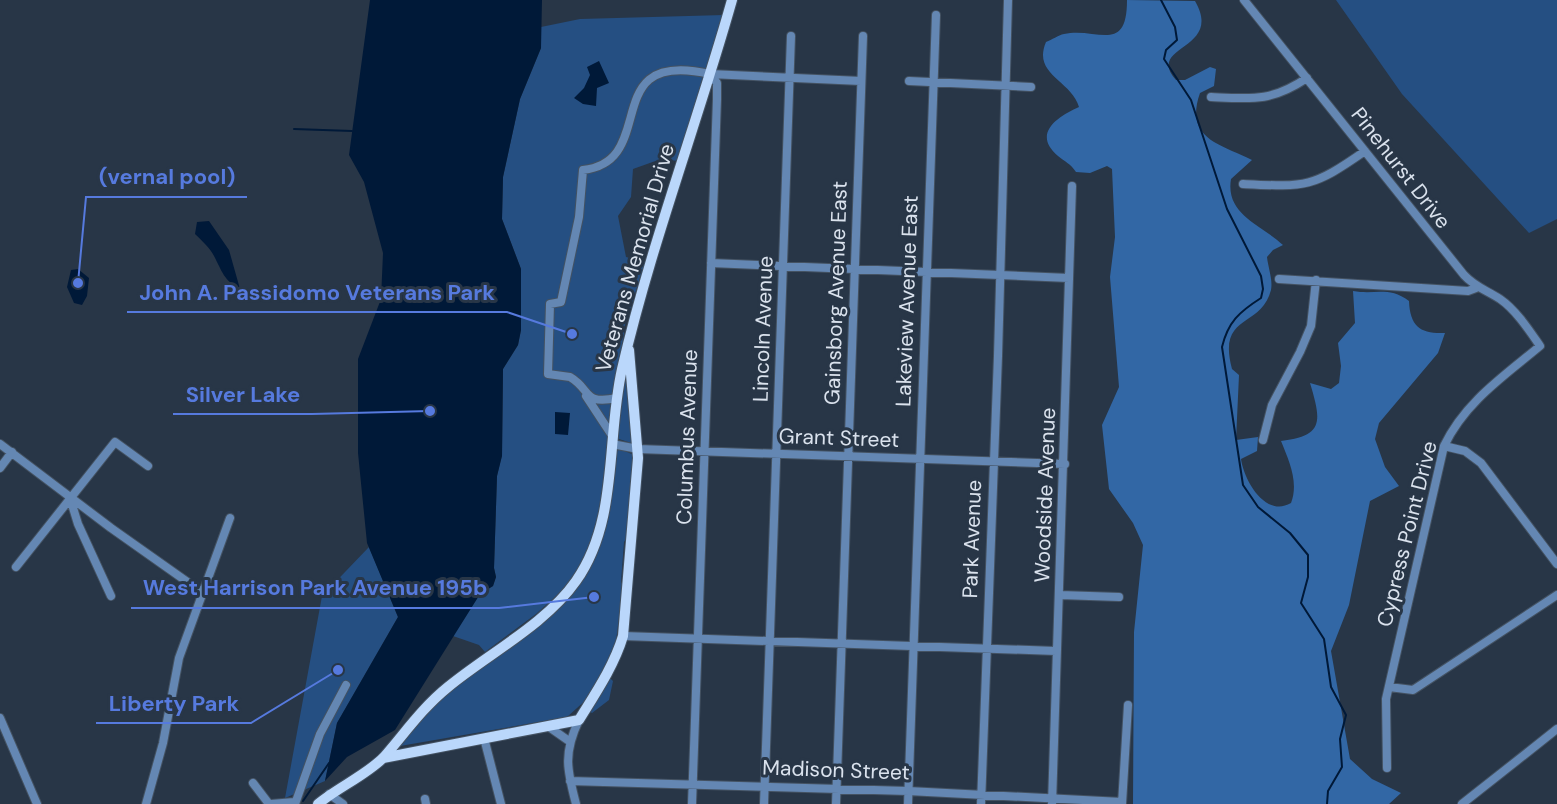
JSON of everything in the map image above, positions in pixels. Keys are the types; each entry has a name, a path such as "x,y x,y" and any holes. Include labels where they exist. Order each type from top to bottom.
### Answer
{"main road":[{"name":"Veterans Memorial Drive","path":"383,758 428,704 469,670 538,619 575,583 590,558 602,524 617,398 643,285 732,0"},
{"path":"318,804 329,794 383,758 579,720 618,652 622,636 638,449 628,345"}],"street":[{"name":"Park Avenue","path":"981,804 1008,0"},
{"name":"Pinehurst Drive","path":"1244,0 1476,288 1508,305 1540,346"},
{"name":"Lakeview Avenue East","path":"908,804 921,459 925,272 936,15"},
{"name":"Lincoln Avenue","path":"764,804 791,36"},
{"name":"Gainsborg Avenue East","path":"836,804 863,36"},
{"path":"613,441 584,394 570,377 548,374 550,304 561,302 579,217 583,170 605,164 616,155 622,145 638,93 645,83 657,74 671,69 686,69 710,74 861,81"},
{"name":"Columbus Avenue","path":"692,804 717,83 710,74"},
{"path":"1211,97 1261,99 1286,92 1307,78"},
{"path":"909,81 1031,87"},
{"path":"1243,184 1303,186 1326,177 1365,151"},
{"name":"Woodside Avenue","path":"1052,800 1065,464 1072,186"},
{"path":"711,263 1069,278"},
{"path":"1279,279 1468,291 1476,288"},
{"path":"1263,440 1272,405 1311,326 1316,280"},
{"name":"Cypress Point Drive","path":"1387,768 1385,719 1389,687 1444,446 1454,426 1472,403 1540,346"},
{"path":"584,394 600,400 617,398"},
{"name":"Grant Street","path":"613,441 638,449 1065,464"},
{"path":"16,567 115,442 147,466"},
{"path":"0,444 70,498 203,593"},
{"path":"1444,446 1465,452 1481,463 1557,564"},
{"path":"0,468 12,452"},
{"path":"70,498 78,524 111,596"},
{"path":"146,804 163,743 179,658 230,518"},
{"path":"1060,595 1119,597"},
{"path":"1389,687 1413,690 1557,596"},
{"path":"622,636 1056,651"},
{"path":"253,783 270,804 295,803 320,734 346,685"},
{"path":"1122,803 1128,705"},
{"path":"0,718 37,804"},
{"path":"576,804 567,763 569,741 579,720"},
{"path":"549,727 569,741"},
{"path":"1463,804 1557,729"},
{"path":"484,738 501,804"},
{"name":"Madison Street","path":"570,781 837,788 1122,803"},
{"path":"329,794 344,804"}],"shaded area":[{"path":"370,0 542,0 541,48 520,99 503,177 502,219 521,269 521,330 518,345 503,369 502,456 497,476 494,568 496,577 493,586 480,594 395,730 347,757 325,781 337,723 398,617 367,543 358,453 358,359 381,299 383,253 364,182 349,155"},
{"path":"1127,0 1195,1 1201,17 1200,30 1194,39 1170,60 1169,69 1176,80 1185,80 1210,67 1216,69 1214,86 1200,93 1196,108 1197,121 1208,138 1252,160 1231,179 1234,202 1247,218 1283,245 1273,250 1267,257 1271,290 1266,302 1259,311 1235,330 1230,339 1232,369 1239,375 1236,440 1258,437 1257,451 1241,459 1246,477 1257,494 1273,505 1282,506 1291,503 1293,479 1281,441 1306,435 1316,424 1316,407 1310,383 1331,389 1339,383 1341,366 1338,343 1355,323 1353,291 1388,292 1402,296 1409,301 1412,317 1418,327 1429,332 1445,333 1438,353 1379,423 1375,439 1385,467 1399,486 1370,501 1349,605 1331,651 1350,759 1372,779 1401,793 1389,804 1133,804 1134,632 1143,545 1133,523 1109,489 1102,425 1119,387 1110,277 1115,237 1112,169 1107,166 1090,173 1076,172 1050,148 1047,140 1051,126 1063,115 1079,107 1075,98 1048,70 1043,53 1046,42 1062,35 1116,33 1122,28 1126,17"},
{"path":"1336,0 1557,0 1557,219 1529,233 1402,94"},
{"path":"724,15 678,161 661,159 633,169 631,197 618,216 626,257 645,262 625,325 600,507 592,542 574,576 564,589 536,614 485,652 479,645 453,636 480,594 493,586 496,577 494,568 497,476 502,455 503,369 518,345 521,330 521,269 502,219 503,177 520,99 541,48 541,27 580,19"},
{"path":"599,61 609,83 597,88 596,106 583,104 574,98 584,88 590,75 587,67"},
{"path":"209,221 229,250 240,289 227,279 210,250 195,234 197,222"},
{"path":"78,269 89,278 87,296 82,305 74,303 67,287 71,270"},
{"path":"627,370 631,443 616,438 621,392"},
{"path":"555,412 570,413 568,435 555,434"},
{"path":"620,449 634,455 628,536 624,542 621,582 623,586 615,649 587,699 567,717 400,746 398,743 445,694 523,634 590,564 615,452"},
{"path":"369,547 398,617 337,723 325,781 285,798 322,596"},
{"path":"610,678 613,681 609,700 592,713 589,711"}],"waterway":[{"path":"1161,0 1175,27 1177,40 1166,50 1164,59 1191,100 1227,209 1261,276 1263,289 1261,298 1246,308 1231,324 1222,347 1243,485 1258,507 1290,533 1308,555 1308,577 1301,603 1324,639 1331,687 1346,715 1340,739 1342,767 1328,791 1327,804"},
{"path":"294,129 352,131"},
{"path":"303,801 329,763"}],"place":[{"name":"(vernal pool)","path":"78,283"},
{"name":"John A. Passidomo Veterans Park","path":"572,334"},
{"name":"Silver Lake","path":"430,411"},
{"name":"West Harrison Park Avenue 195b","path":"594,597"},
{"name":"Liberty Park","path":"338,670"}]}
